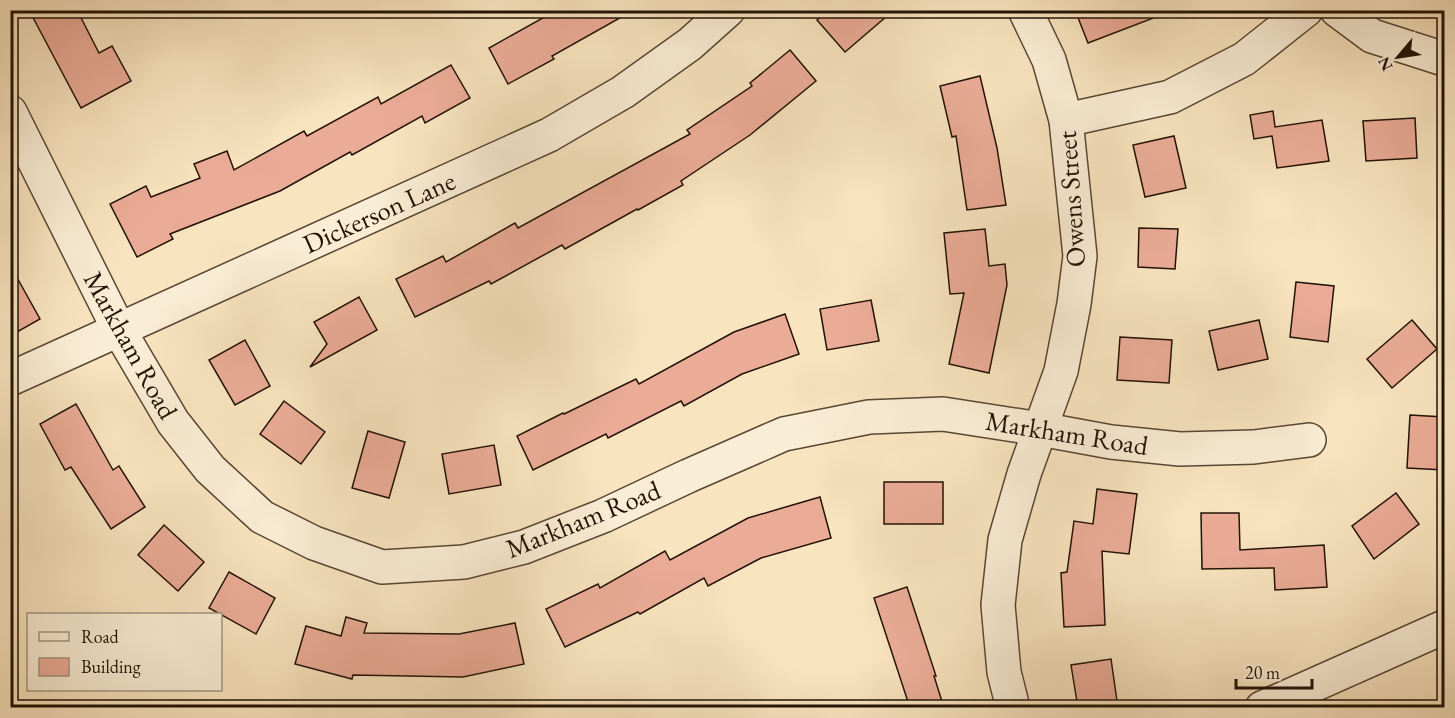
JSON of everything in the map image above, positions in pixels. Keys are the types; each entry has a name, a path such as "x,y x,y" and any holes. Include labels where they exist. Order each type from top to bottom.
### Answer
{"street":[{"name":"Dickerson Lane","path":"10,379 549,135 622,92 690,44 728,10"},
{"name":"Owens Street","path":"1013,708 1004,672 998,605 1005,540 1024,474 1061,371 1074,304 1080,256 1066,120 1049,60 1025,10"},
{"path":"1066,120 1170,96 1244,59 1306,10"},
{"path":"1338,10 1372,36 1444,59"},
{"name":"Markham Road","path":"10,112 119,330 173,422 210,469 262,518 314,543 382,567 464,561 525,547 603,516 784,434 869,417 943,414 1111,442 1180,449 1254,447 1309,440"},
{"path":"1262,708 1444,627"}],"building":[{"path":"29,10 77,10 99,53 112,46 131,81 81,108"},
{"path":"557,10 634,10 552,56 554,59 508,84 489,48"},
{"path":"828,10 894,10 845,52 817,20"},
{"path":"1075,10 1169,10 1169,12 1088,43"},
{"path":"790,50 816,81 750,135 681,181 683,185 565,249 562,245 491,284 489,281 415,317 396,279 443,256 446,262 515,223 518,228 690,134 687,130 752,86 750,83"},
{"path":"451,65 470,98 425,123 422,116 280,191 170,234 173,239 137,257 110,204 146,186 151,197 200,178 194,164 227,151 234,170 304,131 307,136 378,97 381,104"},
{"path":"980,76 997,148 1006,205 967,210 956,136 952,137 940,86"},
{"path":"1273,111 1275,127 1322,120 1329,161 1277,168 1272,136 1254,139 1250,115"},
{"path":"1415,118 1417,158 1366,161 1363,121"},
{"path":"1174,136 1186,188 1145,197 1133,145"},
{"path":"1139,228 1178,229 1175,269 1138,267"},
{"path":"985,229 989,266 1005,264 1007,285 989,373 949,364 964,293 950,294 944,233"},
{"path":"10,265 40,319 10,336"},
{"path":"1296,282 1334,286 1328,342 1290,337"},
{"path":"359,297 377,330 310,367 327,344 314,322"},
{"path":"871,300 879,341 827,350 820,309"},
{"path":"785,314 799,354 742,374 684,406 681,401 608,438 606,434 533,470 517,436 636,379 639,384 734,332"},
{"path":"1259,320 1268,359 1218,370 1209,331"},
{"path":"1412,320 1437,349 1392,388 1367,359"},
{"path":"1120,337 1172,340 1169,383 1117,380"},
{"path":"245,340 270,386 235,405 209,360"},
{"path":"284,401 325,432 301,464 260,434"},
{"path":"76,404 113,470 119,466 145,507 111,529 71,467 65,470 40,424"},
{"path":"1410,415 1444,417 1444,470 1407,468"},
{"path":"368,431 405,442 389,498 352,488"},
{"path":"494,445 501,485 449,494 442,454"},
{"path":"884,482 943,482 943,524 884,524"},
{"path":"1097,489 1137,494 1129,554 1102,551 1105,625 1064,627 1061,573 1067,572 1074,521 1093,524"},
{"path":"1396,493 1419,524 1374,559 1352,526"},
{"path":"820,497 831,538 761,558 708,586 704,578 640,614 638,612 565,647 546,609 598,584 600,588 665,551 670,560 748,518"},
{"path":"1201,513 1239,513 1240,550 1324,545 1327,587 1275,590 1274,568 1202,569"},
{"path":"164,525 204,562 178,591 138,555"},
{"path":"229,572 275,598 256,634 222,615 222,613 209,608"},
{"path":"907,587 944,708 910,708 874,598"},
{"path":"346,617 367,623 364,633 459,634 515,623 524,664 463,677 353,675 352,679 295,664 306,626 341,636"},
{"path":"1111,659 1118,708 1078,708 1071,665"}]}
